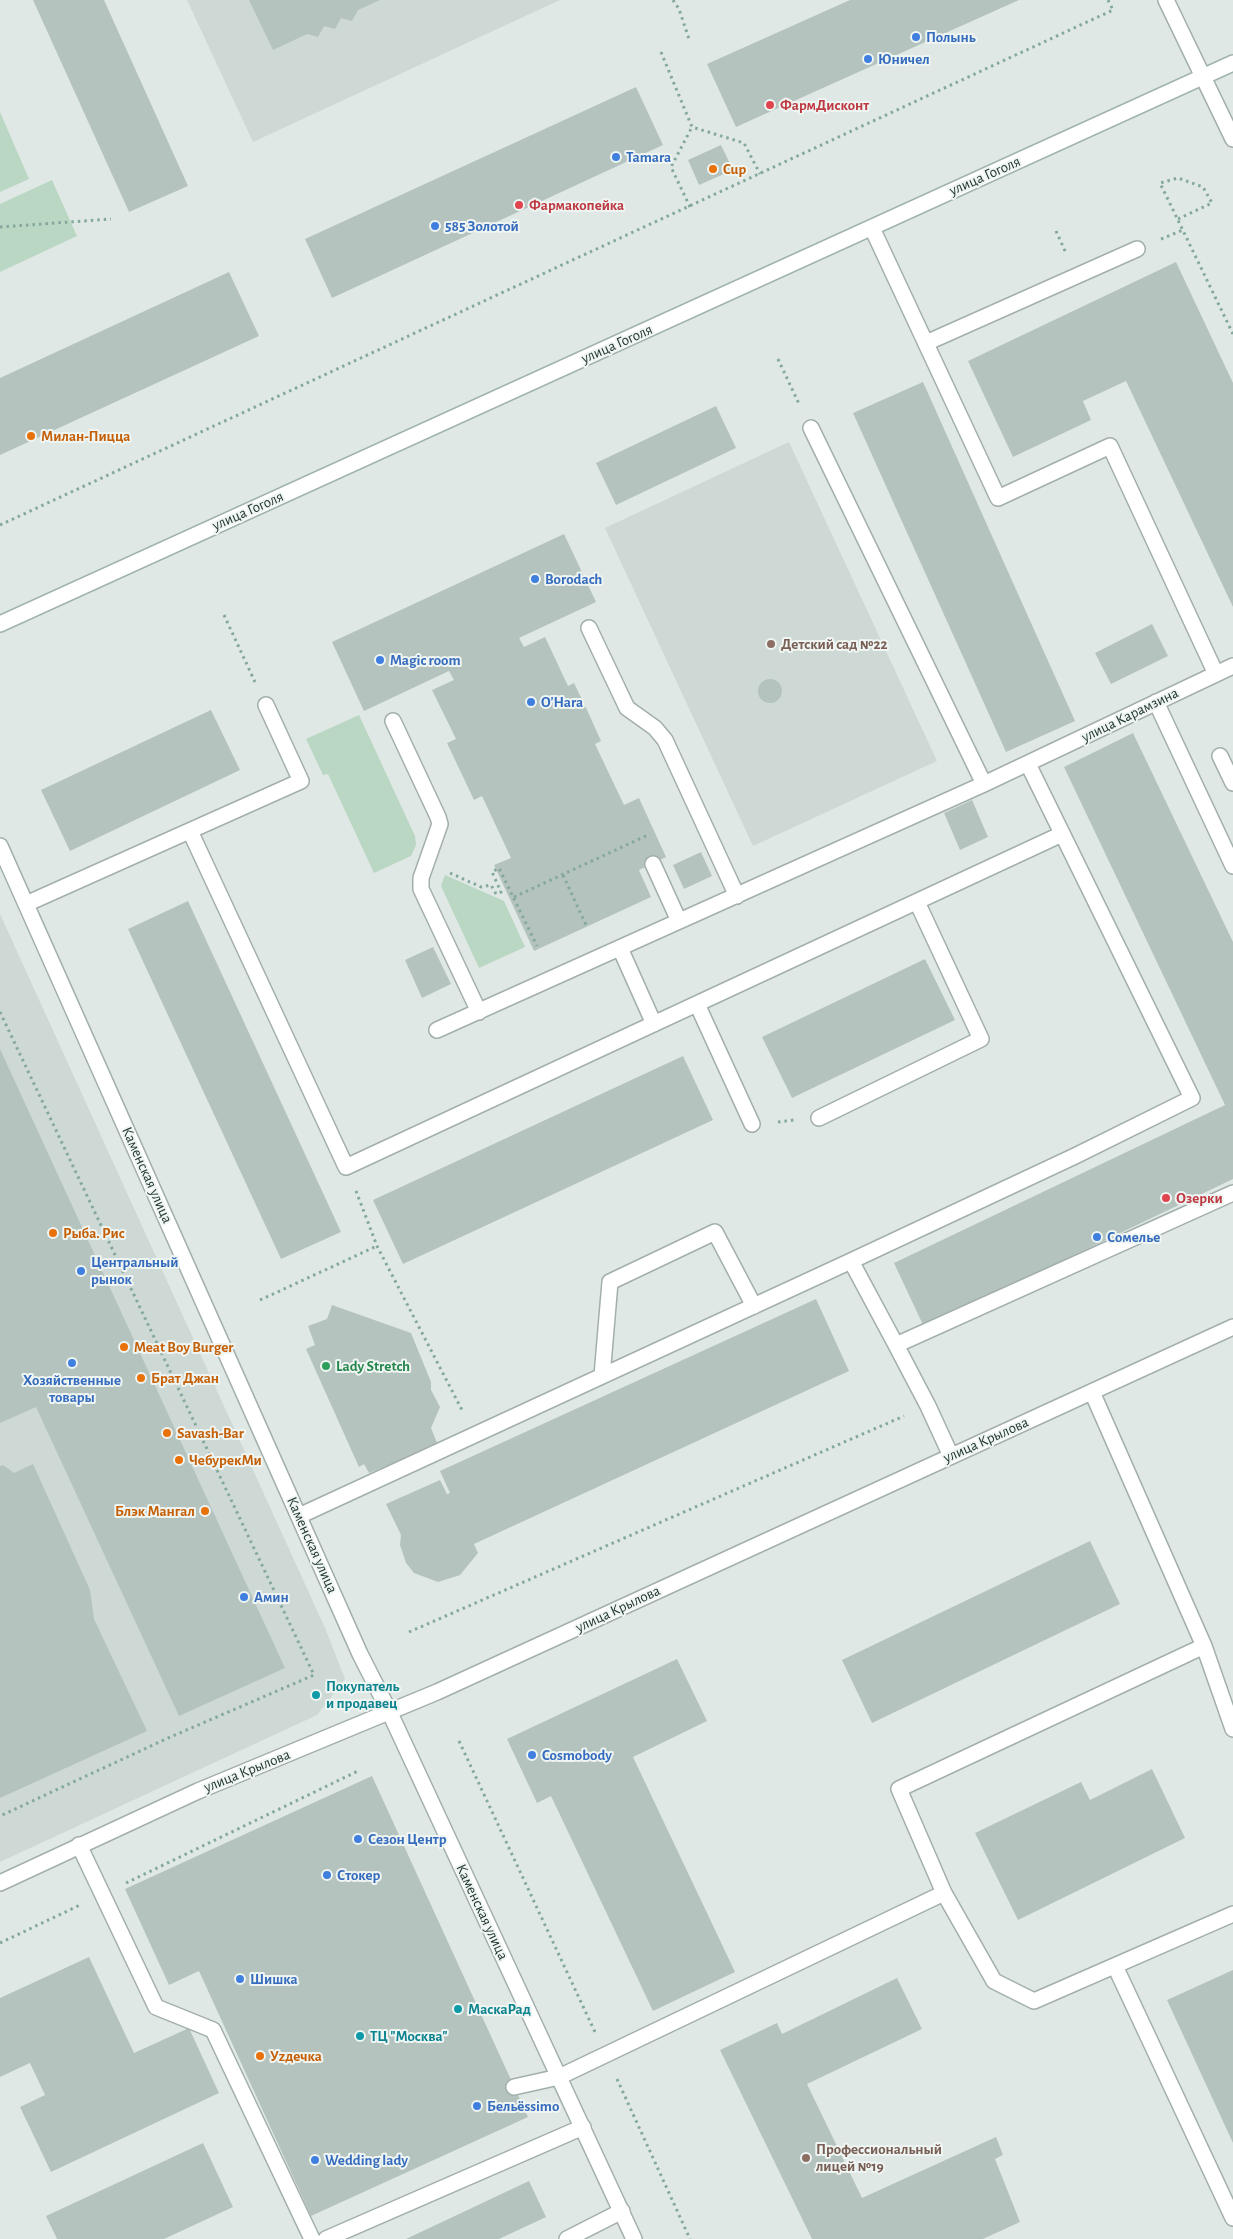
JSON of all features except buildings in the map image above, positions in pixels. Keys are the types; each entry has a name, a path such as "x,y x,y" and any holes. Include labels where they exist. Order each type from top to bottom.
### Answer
{"street":[{"path":"1166,0 1233,139"},
{"name":"улица Гоголя","path":"0,624 1233,63"},
{"path":"872,228 998,498 1110,446 1216,674"},
{"path":"926,343 1137,249"},
{"path":"811,428 984,784"},
{"path":"589,628 627,708 656,728 665,740 737,896"},
{"name":"улица Карамзина","path":"437,1030 1028,764 1233,666"},
{"path":"1156,702 1233,866"},
{"path":"26,904 301,781 266,705"},
{"path":"393,721 438,817 439,828 421,878 422,889 479,1012"},
{"path":"1220,756 1233,783"},
{"path":"299,1516 851,1261 1075,1156 1192,1098 1028,764"},
{"path":"190,831 346,1167 1062,834"},
{"name":"Каменская улица","path":"0,846 360,1654 389,1711 634,2239"},
{"path":"653,864 679,921"},
{"path":"819,1118 981,1039 917,902"},
{"path":"620,948 654,1024"},
{"path":"697,1004 752,1124"},
{"path":"896,1345 1233,1193"},
{"path":"602,1376 610,1282 715,1232 754,1306"},
{"path":"851,1261 928,1406 950,1456"},
{"name":"улица Крылова","path":"0,1883 198,1791 437,1692 1233,1327"},
{"path":"1092,1392 1204,1646 1233,1729"},
{"path":"1204,1646 899,1790 944,1893 994,1981 1034,2001 1233,1914"},
{"path":"79,1845 156,2007 213,2030 312,2239"},
{"path":"514,2087 559,2077 944,1893"},
{"path":"1115,1966 1233,2218"},
{"path":"326,2239 583,2127"},
{"path":"568,2239 622,2211"}],"path":[{"path":"673,0 679,9 689,39"},
{"path":"0,525 1113,10 1108,0"},
{"path":"661,52 692,127"},
{"path":"692,127 744,143 760,174"},
{"path":"690,207 671,167 692,127"},
{"path":"1178,219 1212,203 1203,188 1178,178 1160,183 1233,334"},
{"path":"0,227 111,218"},
{"path":"778,359 811,428"},
{"path":"224,615 266,705"},
{"path":"514,898 648,835"},
{"path":"426,863 481,886 491,885 496,894 501,892 492,872 499,868 537,946"},
{"path":"563,875 586,925"},
{"path":"0,1012 314,1675 168,1738 0,1816"},
{"path":"752,1124 819,1118"},
{"path":"346,1167 377,1246 475,1434"},
{"path":"260,1300 377,1246"},
{"path":"409,1632 928,1406"},
{"path":"459,1741 690,2239"},
{"path":"0,1943 358,1771"}],"shaded area":[{"path":"187,0 560,0 253,142"},
{"name":"Детский сад №22","path":"789,442 937,761 753,846 605,528"},
{"name":"Центральный рынок","path":"0,914 325,1628 345,1679 317,1715 0,1862"}],"green space":[{"path":"0,112 29,179 0,192"},
{"path":"52,180 77,236 0,272 0,204"},
{"path":"359,715 415,836 416,845 411,856 374,873 328,774 323,775 306,739"},
{"path":"445,875 504,901 525,947 479,968 441,886"}],"place":[{"name":"Полынь","path":"916,37"},
{"name":"Юничел","path":"868,59"},
{"name":"ФармДисконт","path":"770,105"},
{"name":"Tamara","path":"616,157"},
{"name":"Cup","path":"713,169"},
{"name":"Фармакопейка","path":"519,205"},
{"name":"585 Золотой","path":"435,226"},
{"name":"Милан-Пицца","path":"31,436"},
{"name":"Borodach","path":"535,579"},
{"name":"Детский сад №22","path":"771,644"},
{"name":"Magic room","path":"380,660"},
{"name":"O'Hara","path":"531,702"},
{"name":"Озерки","path":"1166,1198"},
{"name":"Рыба. Рис","path":"53,1233"},
{"name":"Сомелье","path":"1097,1237"},
{"name":"Центральный рынок","path":"81,1271"},
{"name":"Meat Boy Burger","path":"124,1347"},
{"name":"Хозяйственные товары","path":"72,1363"},
{"name":"Lady Stretch","path":"326,1366"},
{"name":"Брат Джан","path":"141,1378"},
{"name":"Savash-Bar","path":"167,1433"},
{"name":"ЧебурекМи","path":"179,1460"},
{"name":"Блэк Мангал","path":"205,1511"},
{"name":"Амин","path":"244,1597"},
{"name":"Покупатель и продавец","path":"316,1695"},
{"name":"Cosmobody","path":"532,1755"},
{"name":"Сезон Центр","path":"358,1839"},
{"name":"Стокер","path":"327,1875"},
{"name":"Шишка","path":"240,1979"},
{"name":"МаскаРад","path":"458,2009"},
{"name":"ТЦ \"Москва\"","path":"360,2036"},
{"name":"Уzдечка","path":"260,2056"},
{"name":"Бельёssimo","path":"477,2106"},
{"name":"Профессиональный лицей №19","path":"806,2158"},
{"name":"Wedding lady","path":"315,2160"}]}
